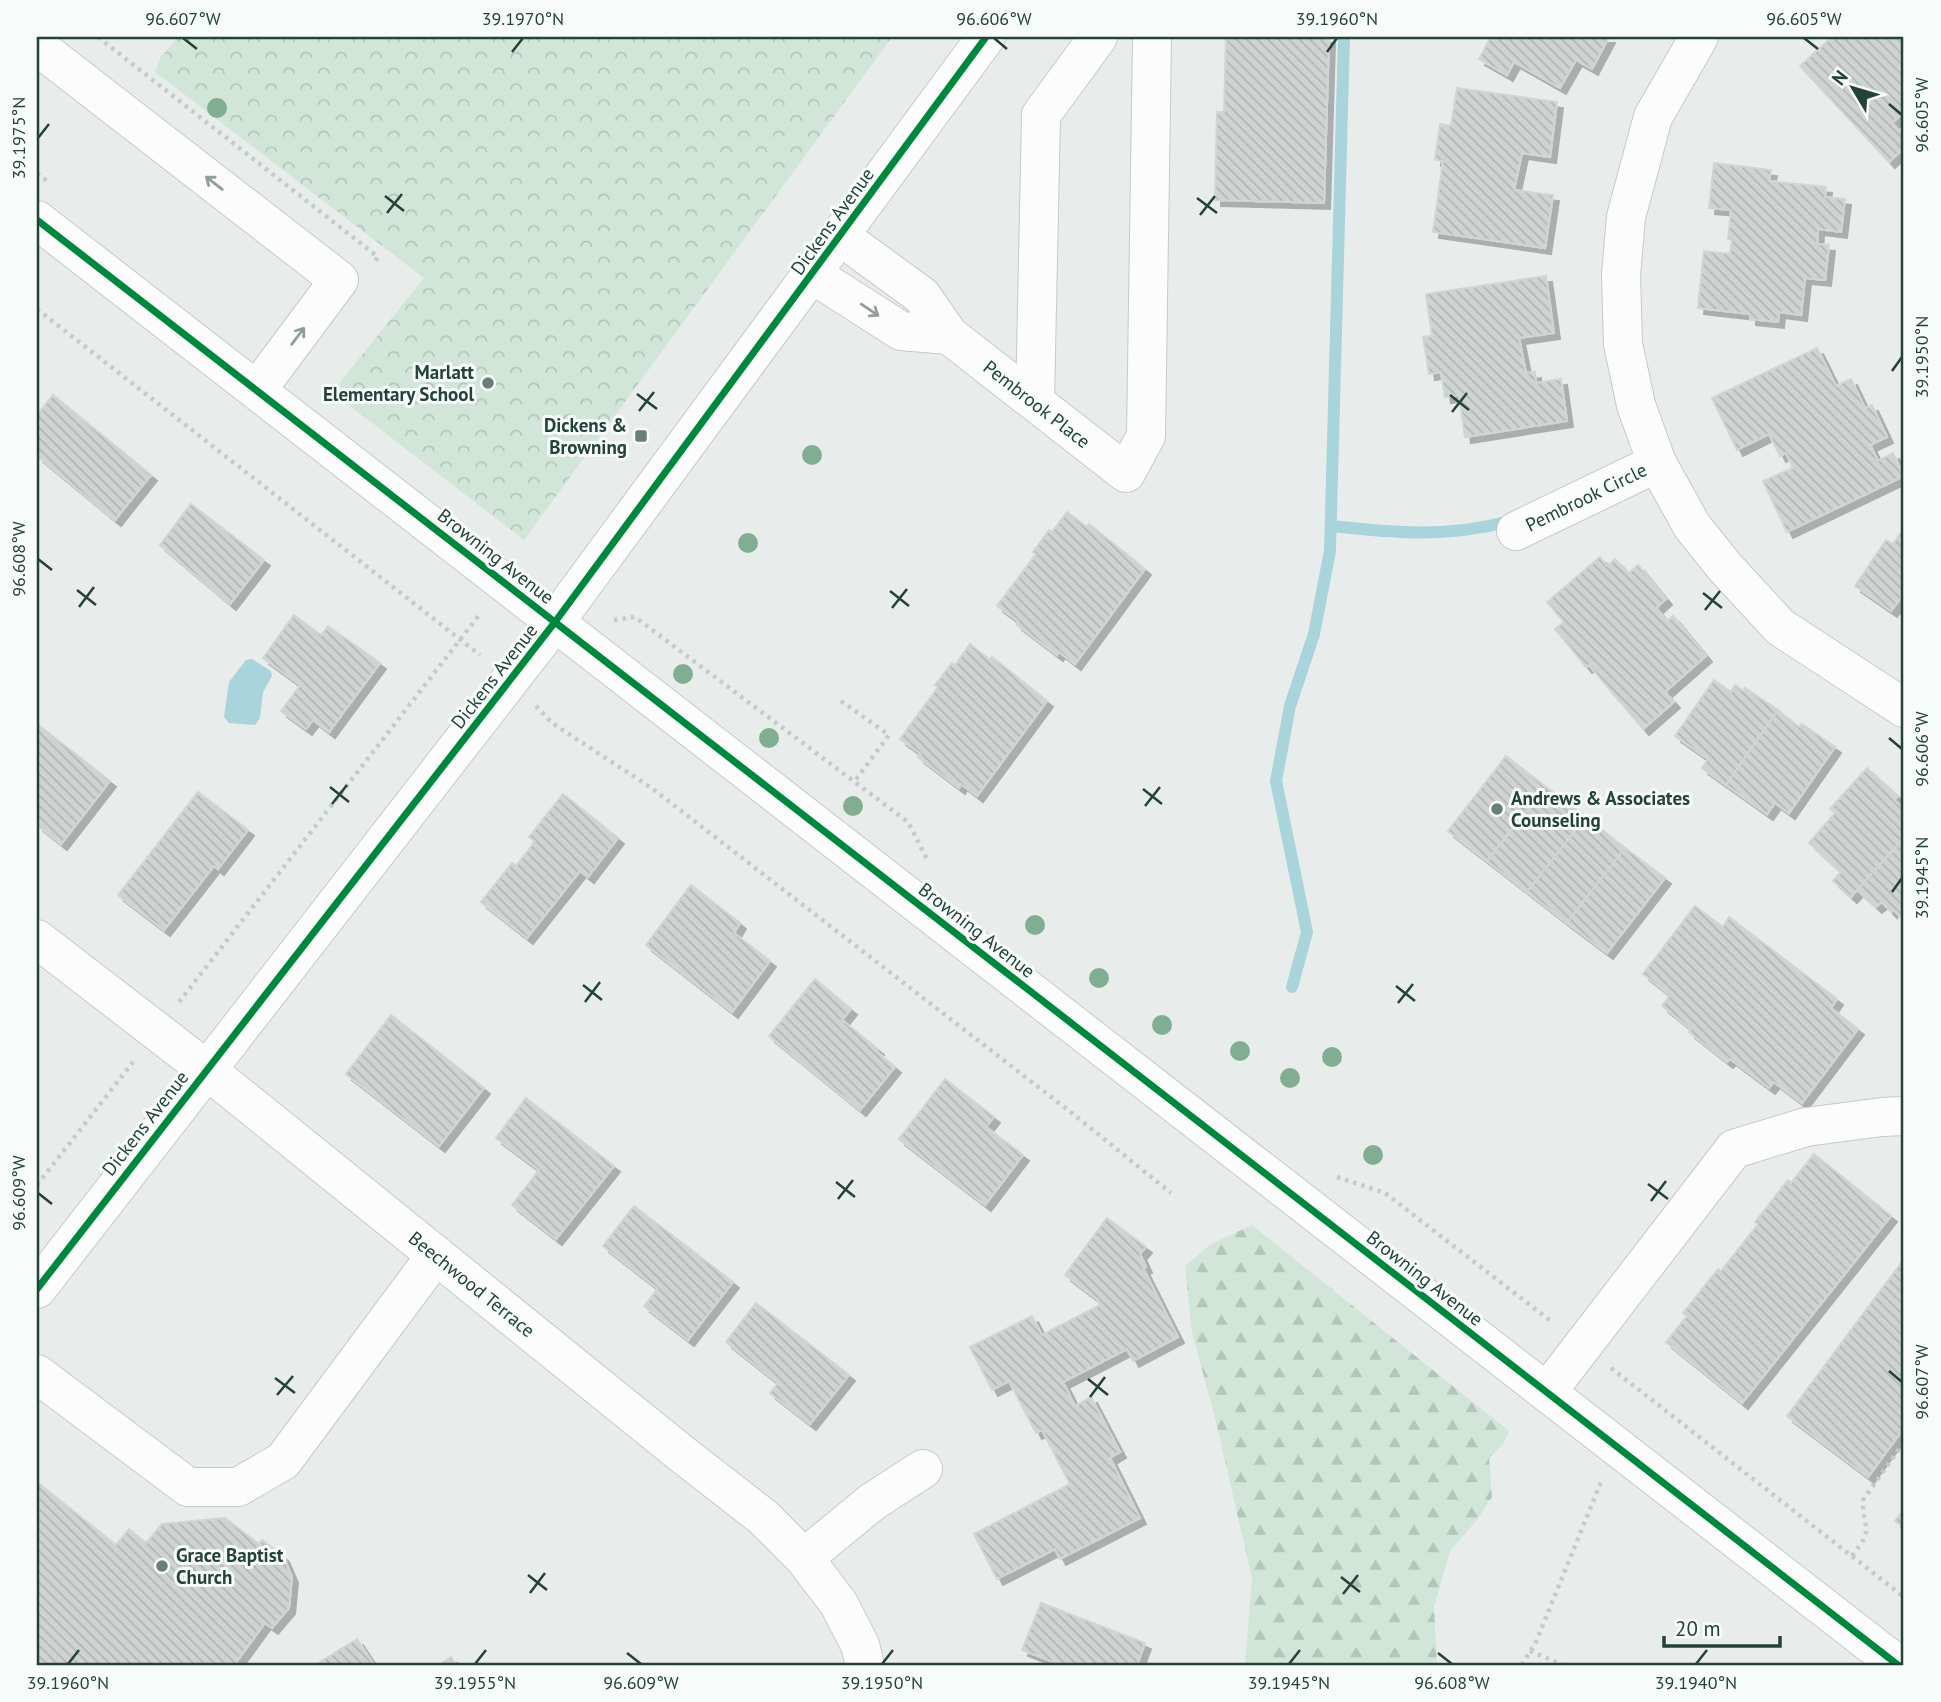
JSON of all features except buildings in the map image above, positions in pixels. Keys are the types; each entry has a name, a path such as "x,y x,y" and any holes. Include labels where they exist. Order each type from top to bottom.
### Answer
{"street":[{"name":"Dickens Avenue","path":"37,1289 565,609 986,37"},
{"path":"1034,401 1041,115 1098,37"},
{"name":"Pembrook Place","path":"840,236 922,296 949,335 1126,473 1146,436 1152,37"},
{"path":"1699,37 1653,117 1626,217 1621,275 1623,344 1636,405 1657,463 1692,526 1724,566 1780,627 1904,708"},
{"path":"37,46 339,280 257,390"},
{"name":"Browning Avenue","path":"37,220 504,583 565,609 1546,1392 1898,1665"},
{"path":"812,274 901,331 949,335"},
{"name":"Pembrook Circle","path":"1516,531 1657,463"},
{"name":"Beechwood Terrace","path":"37,939 207,1070 763,1517 804,1558 839,1604 860,1645 865,1665"},
{"path":"1546,1392 1734,1149 1806,1127 1904,1116"},
{"path":"37,1374 188,1487 238,1487 283,1461 436,1255"},
{"path":"804,1558 872,1502 923,1469"}],"path":[{"path":"37,309 460,639 511,680 552,723 653,789 1171,1193"},
{"path":"37,1185 504,583"},
{"path":"565,609 609,621 635,617 908,822 932,869"},
{"path":"841,701 889,735 854,782"},
{"path":"1326,1174 1385,1193 1552,1322"},
{"path":"1611,1367 1904,1597"},
{"path":"1852,1556 1866,1536 1868,1527 1863,1512 1863,1500 1904,1442"},
{"path":"1522,1665 1615,1446"},
{"path":"1530,1651 1563,1665"}],"green space":[{"name":"Marlatt Elementary School","path":"178,37 892,37 524,540 332,392 424,278 155,72 161,57"},
{"path":"1252,1225 1509,1431 1504,1443 1489,1458 1492,1497 1476,1521 1450,1551 1434,1607 1437,1665 1245,1665 1252,1578 1191,1328 1185,1266 1211,1244"}],"water":[{"path":"252,659 271,671 272,676 263,692 260,718 255,725 229,723 224,717 229,682 246,660"}],"waterway":[{"path":"1292,987 1307,932 1276,781 1290,706 1314,634 1330,551 1344,37"},
{"path":"1331,526 1399,532 1443,532 1510,521"}],"cycle path":[{"path":"37,1289 555,622 986,37"},
{"path":"37,220 1898,1665"}],"place":[{"name":"Marlatt Elementary School","path":"488,383"},
{"name":"Dickens & Browning","path":"641,436"},
{"name":"Andrews & Associates Counseling","path":"1497,809"},
{"name":"Grace Baptist Church","path":"162,1566"}]}
